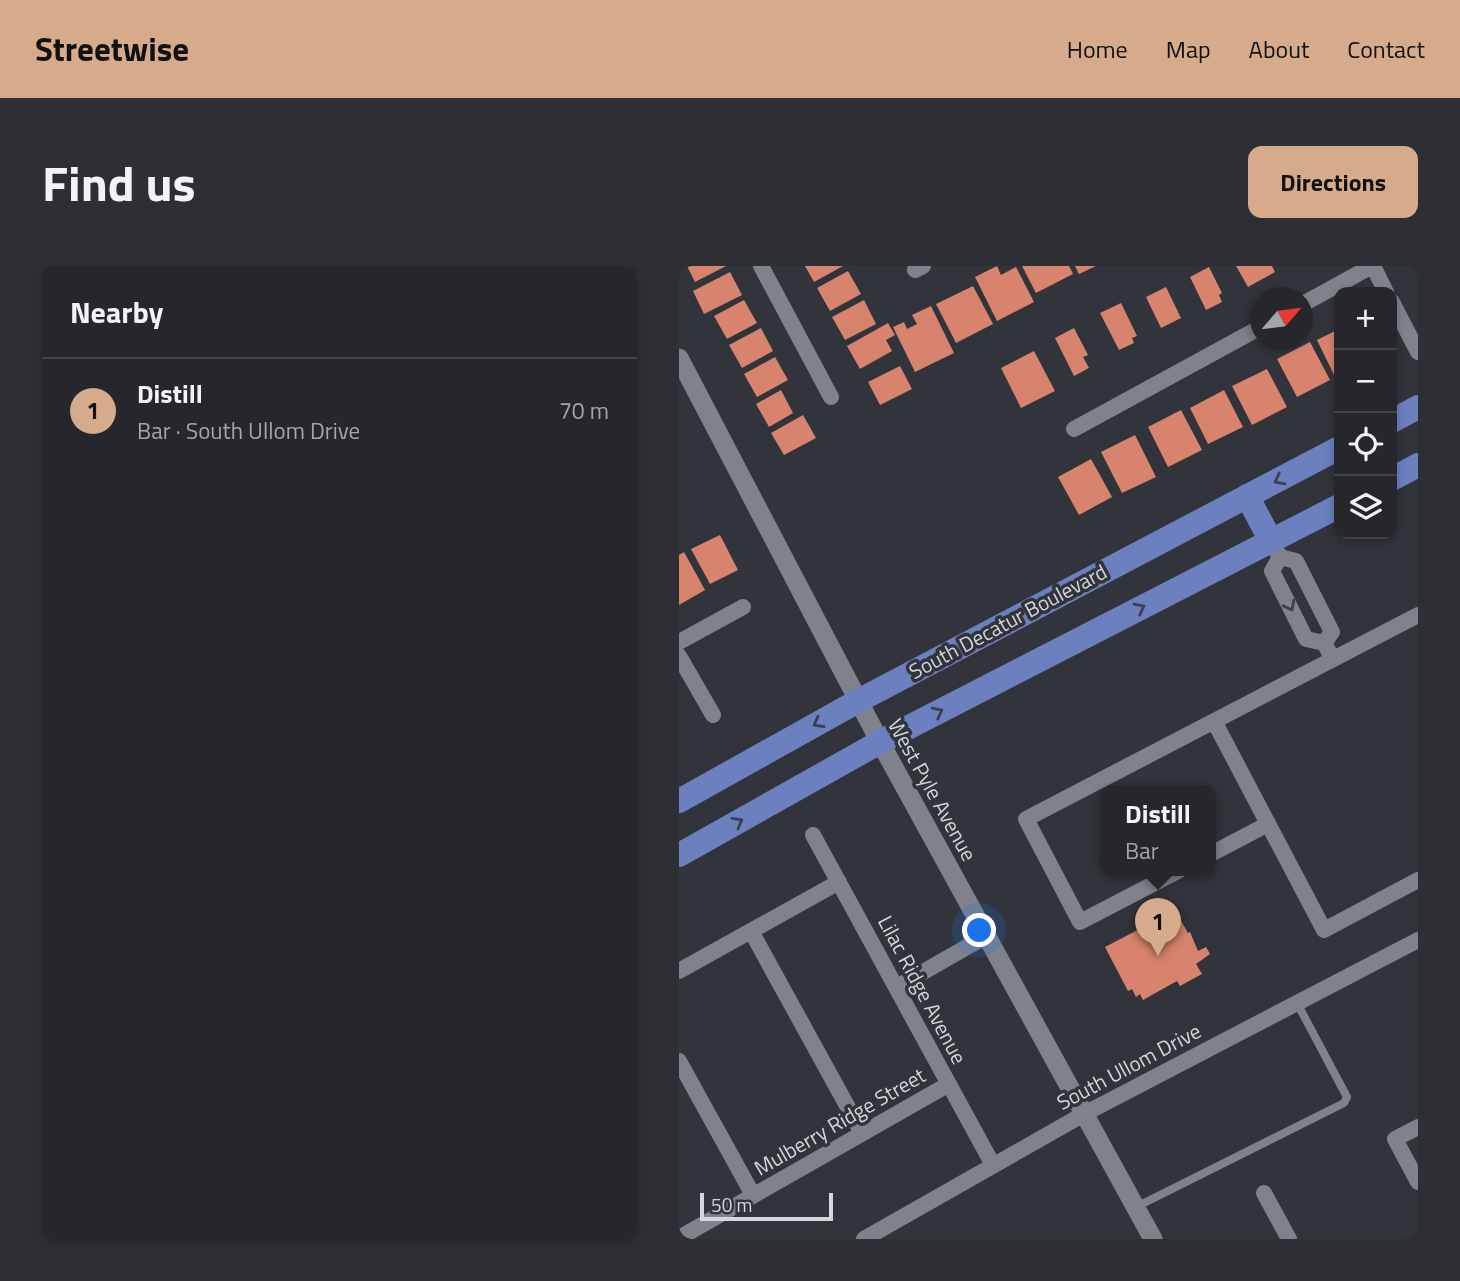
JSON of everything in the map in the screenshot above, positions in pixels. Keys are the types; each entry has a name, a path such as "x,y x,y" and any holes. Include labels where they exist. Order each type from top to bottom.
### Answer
{"main road":[{"path":"1397,418 1418,407"},
{"name":"South Decatur Boulevard","path":"679,801 858,701 1334,451"},
{"path":"1397,476 1418,465"},
{"path":"1247,496 1276,549"},
{"path":"679,855 880,742 1276,549 1334,509"}],"street":[{"path":"761,266 831,397"},
{"path":"1313,298 1372,266 1383,287"},
{"path":"1397,312 1418,352"},
{"path":"1075,429 1250,333"},
{"name":"West Pyle Avenue","path":"679,358 880,742 1153,1239"},
{"path":"1276,549 1296,561 1332,632 1324,643 1306,639 1272,571 1276,549"},
{"path":"679,642 743,607"},
{"path":"1168,876 1080,922 1026,819 1418,615"},
{"path":"1324,643 1332,659"},
{"path":"679,656 713,715"},
{"path":"1214,721 1324,930 1418,880"},
{"path":"1216,851 1268,824"},
{"name":"Lilac Ridge Avenue","path":"813,835 993,1165"},
{"path":"679,971 839,882"},
{"path":"751,931 862,1132"},
{"path":"897,987 986,936"},
{"name":"South Ullom Drive","path":"864,1239 1084,1114 1418,940"},
{"path":"679,1061 753,1195"},
{"name":"Mulberry Ridge Street","path":"679,1238 949,1084"},
{"path":"1418,1127 1395,1139 1418,1182"},
{"path":"1264,1193 1289,1239"}],"lane":[{"path":"1136,1207 1344,1103 1346,1097 1297,1003"}],"building":[{"path":"687,266 726,266 695,282"},
{"path":"805,266 843,266 814,282"},
{"path":"997,266 1001,275 1016,267 1034,302 997,321 975,277"},
{"path":"1022,266 1069,266 1073,274 1036,293"},
{"path":"1075,266 1096,266 1079,274"},
{"path":"1236,266 1272,266 1275,272 1248,287"},
{"path":"1209,267 1222,293 1219,295 1222,302 1206,310 1190,277"},
{"path":"848,271 861,294 830,311 817,288"},
{"path":"730,272 742,295 704,314 693,291"},
{"path":"973,286 993,324 956,343 936,304"},
{"path":"1166,287 1181,318 1161,328 1146,297"},
{"path":"744,300 757,323 727,339 714,316"},
{"path":"864,300 876,324 845,340 832,317"},
{"path":"1121,303 1137,336 1132,338 1134,343 1119,350 1100,313"},
{"path":"931,306 954,353 915,372 893,327 904,322 907,329 917,324 912,315"},
{"path":"888,323 895,335 886,340 892,351 860,369 847,346"},
{"path":"761,328 773,351 742,368 729,345"},
{"path":"1074,328 1088,355 1083,357 1089,368 1074,376 1055,338"},
{"path":"1334,332 1334,375 1317,340"},
{"path":"1313,348 1330,380 1297,397 1277,359 1294,350 1313,350"},
{"path":"1034,351 1055,391 1021,408 1001,368"},
{"path":"775,357 788,380 757,397 744,374"},
{"path":"900,366 912,389 880,405 868,382"},
{"path":"1267,369 1287,407 1252,425 1232,386"},
{"path":"781,390 793,413 769,427 756,404"},
{"path":"1224,390 1243,427 1208,444 1190,408"},
{"path":"1181,410 1202,450 1168,467 1148,427"},
{"path":"803,415 816,438 784,455 771,433"},
{"path":"1135,435 1156,477 1122,493 1101,452"},
{"path":"1091,459 1112,497 1079,515 1058,477"},
{"path":"720,535 738,570 710,584 691,549"},
{"path":"684,552 705,590 679,605 679,555"},
{"path":"1162,912 1164,917 1174,912 1188,933 1190,932 1198,951 1206,947 1210,954 1196,964 1202,974 1180,986 1177,981 1143,1000 1140,994 1136,997 1132,989 1128,991 1105,947 1151,923 1149,919"}],"place":[{"name":"Distill","path":"1158,956"}]}
